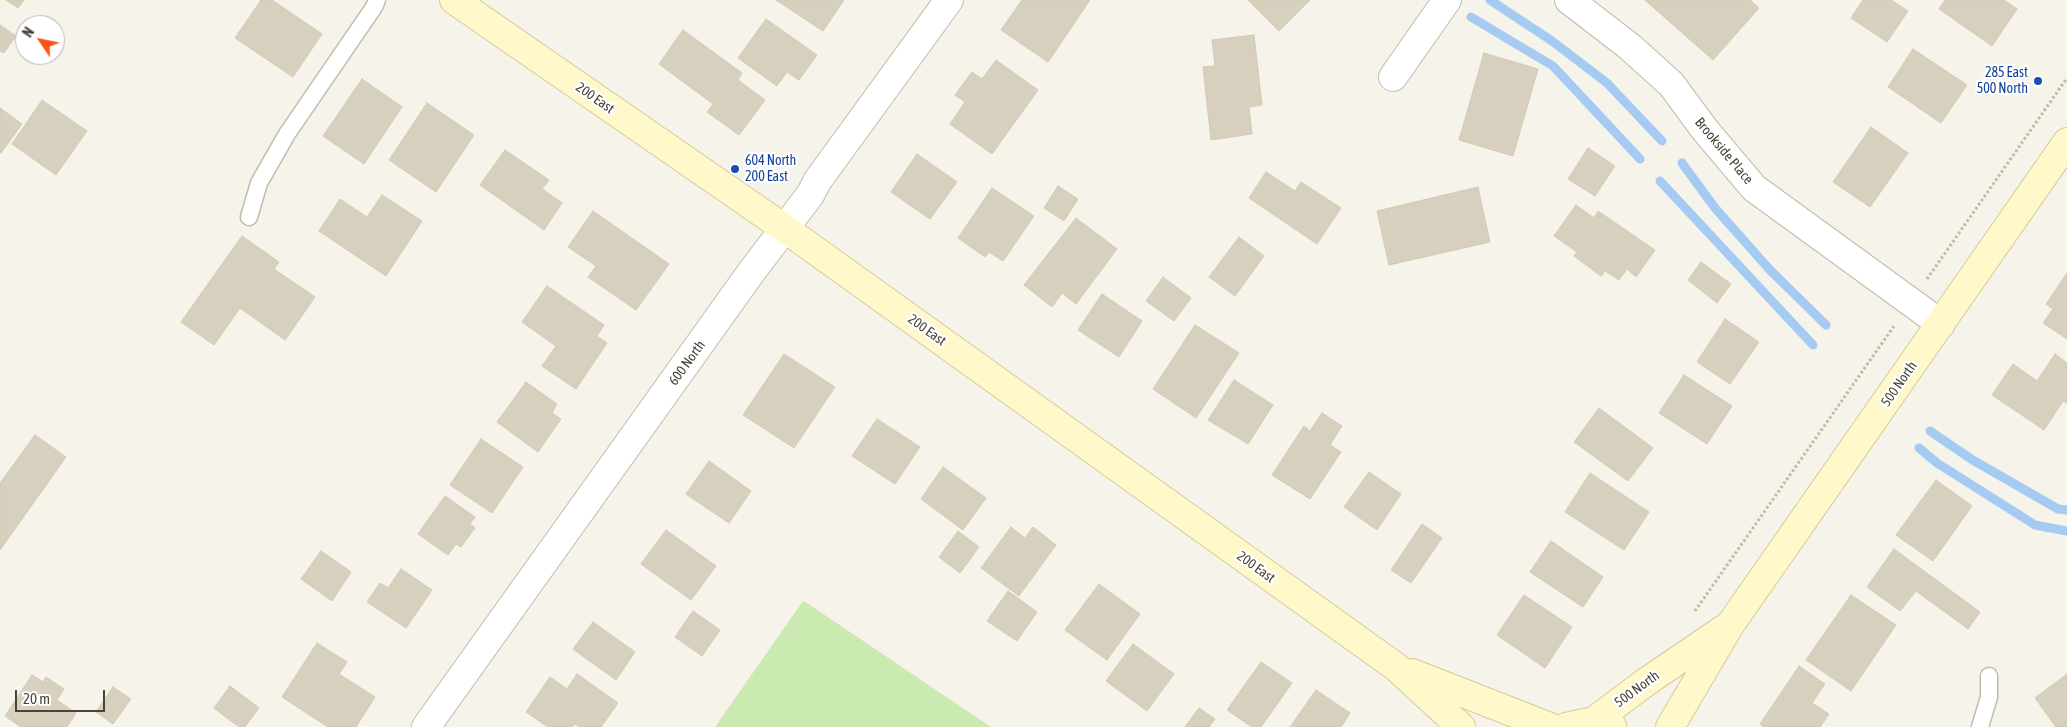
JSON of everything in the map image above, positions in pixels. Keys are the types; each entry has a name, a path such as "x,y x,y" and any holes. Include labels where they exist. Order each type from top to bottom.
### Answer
{"main road":[{"name":"200 East","path":"454,0 784,228 1396,667 1460,727"},
{"name":"500 North","path":"1670,727 1730,625 2067,142"},
{"name":"500 North","path":"1604,724 1646,682 1730,625"},
{"name":"200 East","path":"1396,667 1550,727"},
{"path":"1566,727 1604,724"}],"street":[{"name":"600 North","path":"426,727 949,0"},
{"path":"1393,77 1447,0"},
{"name":"Brookside Place","path":"1569,0 1630,47 1671,84 1705,130 1754,188 1941,324"}],"lane":[{"path":"249,217 259,183 287,134 374,8 377,0"},
{"path":"1980,727 1989,697 1989,676"}],"path":[{"path":"1927,278 2067,78"},
{"path":"1691,616 1898,321"}],"green space":[{"path":"804,601 991,727 715,727"}],"building":[{"path":"6,0 24,0 18,8"},
{"path":"261,0 272,0 322,34 293,77 235,38"},
{"path":"776,0 844,0 823,31"},
{"path":"1022,0 1090,0 1048,62 1001,30"},
{"path":"1248,0 1310,0 1279,31"},
{"path":"1645,0 1750,0 1759,8 1713,60"},
{"path":"1863,0 1891,0 1908,11 1887,42 1851,18"},
{"path":"1945,0 2004,0 2017,9 1992,46 1939,9"},
{"path":"766,19 817,55 799,80 787,72 777,86 738,58"},
{"path":"0,25 15,35 15,37 4,53 0,51"},
{"path":"683,30 742,73 738,80 765,100 739,135 707,112 713,104 659,64"},
{"path":"1254,35 1262,105 1249,107 1252,134 1211,140 1203,67 1215,66 1212,40"},
{"path":"1913,49 1967,85 1941,123 1888,87"},
{"path":"1484,53 1538,69 1513,156 1459,140"},
{"path":"996,60 1038,90 992,154 950,124 965,102 955,95 972,72 982,79"},
{"path":"362,79 402,107 364,164 323,136"},
{"path":"42,100 87,131 56,175 12,144"},
{"path":"427,103 474,135 436,192 389,160"},
{"path":"0,108 22,124 1,153 0,153"},
{"path":"1871,127 1908,153 1870,207 1833,182"},
{"path":"1588,148 1615,166 1595,196 1568,179"},
{"path":"505,150 549,180 542,189 562,203 544,230 480,185"},
{"path":"917,154 957,182 930,219 891,192"},
{"path":"1266,172 1295,191 1301,182 1341,208 1317,244 1249,198"},
{"path":"1058,186 1078,199 1064,221 1044,208"},
{"path":"1478,187 1490,242 1389,265 1377,211"},
{"path":"992,188 1034,216 1003,261 989,252 985,257 958,238"},
{"path":"382,195 422,221 386,276 319,231 340,199 367,217"},
{"path":"1576,205 1594,218 1598,211 1655,250 1636,277 1627,269 1619,280 1605,271 1601,276 1574,256 1577,252 1554,236"},
{"path":"593,211 669,264 636,310 588,277 596,266 568,247"},
{"path":"1076,218 1117,249 1076,304 1062,293 1052,307 1024,285"},
{"path":"242,236 279,262 274,269 315,297 285,340 240,308 214,345 181,322"},
{"path":"1239,237 1264,256 1235,296 1209,277"},
{"path":"1701,262 1731,284 1717,303 1688,280"},
{"path":"2067,273 2067,339 2043,323 2053,309 2046,304"},
{"path":"1163,277 1191,298 1174,321 1146,301"},
{"path":"547,286 604,325 597,336 607,343 576,389 542,366 556,346 522,322"},
{"path":"1102,294 1142,321 1119,357 1078,330"},
{"path":"1725,319 1759,342 1730,384 1697,362"},
{"path":"1195,325 1239,353 1196,418 1153,389"},
{"path":"784,354 835,387 794,448 743,415"},
{"path":"2055,354 2067,363 2067,403 2063,401 2044,430 1992,395 2013,364 2037,381"},
{"path":"1684,375 1732,406 1707,444 1659,413"},
{"path":"1234,380 1273,405 1248,444 1208,420"},
{"path":"526,382 557,404 552,413 561,419 538,452 497,422"},
{"path":"1599,408 1653,448 1628,481 1574,442"},
{"path":"1322,413 1342,426 1330,445 1341,452 1310,499 1272,475 1304,426 1310,431"},
{"path":"877,419 920,447 895,484 852,456"},
{"path":"35,435 66,457 0,550 0,483"},
{"path":"481,439 523,467 492,513 450,485"},
{"path":"709,461 751,491 729,523 686,494"},
{"path":"943,467 986,498 963,530 921,499"},
{"path":"1369,472 1401,494 1377,530 1344,507"},
{"path":"1590,473 1649,512 1624,550 1565,512"},
{"path":"1936,480 1972,506 1933,561 1896,535"},
{"path":"445,496 475,517 470,524 475,528 461,547 456,544 448,555 418,534"},
{"path":"1422,524 1442,538 1411,583 1391,570"},
{"path":"1011,527 1025,538 1033,527 1056,545 1019,596 981,568"},
{"path":"666,530 716,566 691,600 641,564"},
{"path":"958,531 979,547 960,573 939,557"},
{"path":"1551,541 1603,577 1583,607 1530,572"},
{"path":"1894,549 1980,612 1968,629 1916,591 1900,611 1867,587"},
{"path":"321,551 351,572 332,601 301,579"},
{"path":"401,569 432,590 406,628 367,602 380,583 388,588"},
{"path":"1099,584 1140,614 1107,660 1065,630"},
{"path":"1008,591 1037,612 1017,641 987,621"},
{"path":"1524,595 1572,627 1545,668 1497,635"},
{"path":"1851,595 1896,625 1851,691 1806,660"},
{"path":"693,611 720,630 702,656 675,637"},
{"path":"593,622 635,652 616,680 573,649"},
{"path":"317,643 347,662 339,674 375,697 356,727 328,727 282,697"},
{"path":"1133,644 1174,674 1147,711 1106,681"},
{"path":"1261,662 1292,683 1261,727 1252,727 1227,710"},
{"path":"1799,666 1825,684 1812,703 1829,714 1820,727 1764,727 1760,724"},
{"path":"577,674 618,703 601,727 580,727 575,724 572,727 548,727 526,712 550,677 567,689"},
{"path":"2067,674 2067,727 2056,727 2035,698"},
{"path":"32,675 43,682 46,677 64,689 57,700 76,713 67,727 21,727 5,716"},
{"path":"230,686 259,708 245,727 239,727 214,708"},
{"path":"113,687 131,699 113,724 96,712"},
{"path":"1316,690 1350,713 1341,727 1290,727"},
{"path":"1199,708 1215,719 1209,727 1185,727"}],"waterway":[{"path":"1490,0 1552,41 1607,83 1662,141"},
{"path":"1471,17 1553,66 1640,159"},
{"path":"1682,163 1715,208 1770,270 1826,325"},
{"path":"1660,181 1813,345"},
{"path":"1930,431 1971,459 2058,509 2067,510"},
{"path":"1919,448 1937,463 2035,525 2067,531"}],"place":[{"name":"285 East 500 North","path":"2038,81"},
{"name":"604 North 200 East","path":"735,169"}]}
